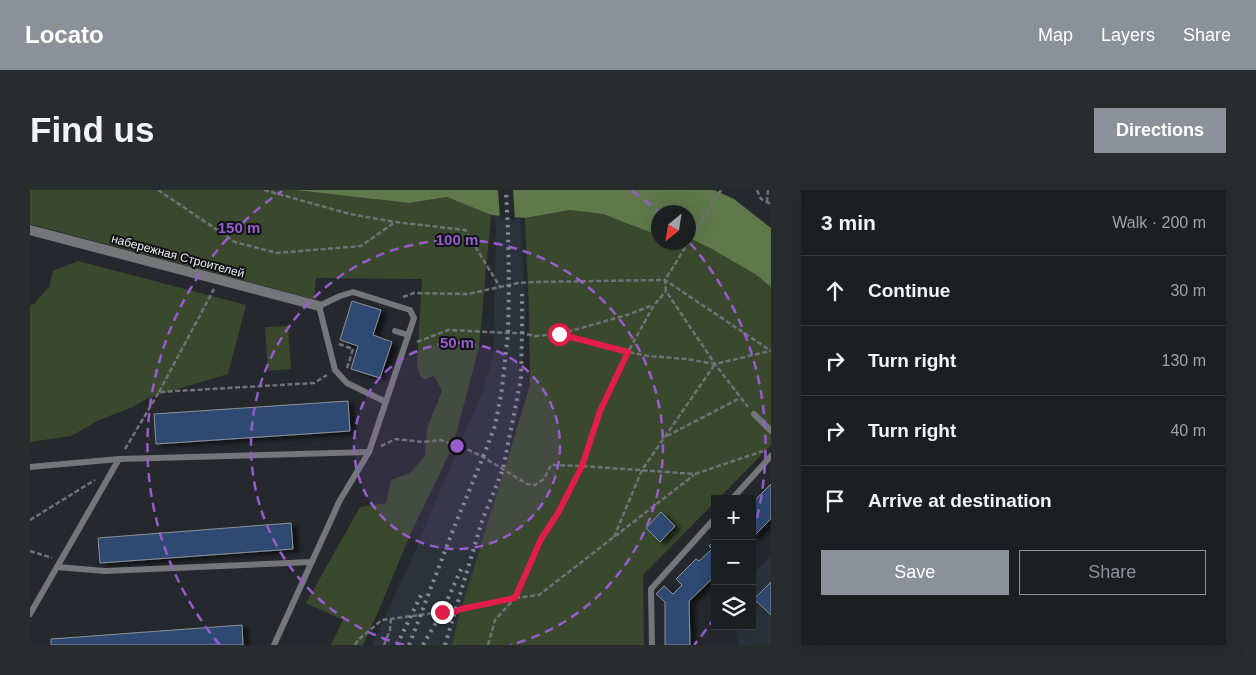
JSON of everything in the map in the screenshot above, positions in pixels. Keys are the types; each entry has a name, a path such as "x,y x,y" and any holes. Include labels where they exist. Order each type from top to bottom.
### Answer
{"street":[{"name":"набережная Строителей","path":"30,230 319,306"}],"lane":[{"path":"274,645 340,500 369,452 386,402 404,346 414,318 410,310 353,292 319,306 335,370 347,383 386,402"},
{"path":"395,331 408,335"},
{"path":"754,414 771,431"},
{"path":"30,467 119,459 369,452"},
{"path":"736,495 771,456"},
{"path":"30,614 119,459"},
{"path":"652,645 651,588 711,522"},
{"path":"57,567 105,571 312,562"}],"path":[{"path":"158,190 235,242 277,253 361,246 396,222"},
{"path":"264,190 350,214 396,222 465,230 500,287"},
{"path":"721,190 665,280 666,291 715,364 754,414"},
{"path":"757,190 761,199 771,204"},
{"path":"767,202 768,190"},
{"path":"119,459 159,392 219,280"},
{"path":"388,303 414,293 468,294 532,282 665,280 771,351"},
{"path":"488,645 495,620 515,598 541,539 558,513 582,466 600,411 628,352 654,305 666,291"},
{"path":"404,346 448,330 522,333 534,336 559,334 630,314 654,305"},
{"path":"559,334 648,356 686,359 715,364 771,351"},
{"path":"328,341 353,349 343,379"},
{"path":"613,537 642,470 715,364"},
{"path":"159,392 314,383 335,370"},
{"path":"666,436 740,398"},
{"path":"369,452 396,439 422,442 440,440 465,448 528,484 535,485 544,479 551,465 695,474"},
{"path":"354,645 382,620 454,612 515,598 539,595 695,474 762,451"},
{"path":"30,520 114,468"},
{"path":"30,551 61,560"},
{"path":"384,645 390,630 391,619"}],"shaded area":[{"path":"30,190 295,190 409,203 447,197 491,215 479,347 453,446 410,535 363,645 331,645 343,620 306,603 360,507 386,503 391,480 410,473 425,456 427,428 442,391 434,376 425,379 420,376 417,364 422,279 316,278 314,299 30,224"},
{"path":"295,190 714,190 734,199 771,228 771,287 755,274 696,241 696,205 651,205 651,232 649,232 603,214 570,210 525,218 491,215 447,197 409,203"},
{"path":"494,190 519,190 526,311 520,403 503,472 452,645 372,645 407,569 483,391 493,358 496,234"},
{"path":"570,210 603,214 648,232 651,231 651,250 696,250 696,241 755,274 771,287 771,445 722,495 711,495 711,506 643,575 644,645 452,645 530,385 525,218"},
{"path":"78,261 246,305 228,374 148,398 133,407 99,420 71,436 30,442 30,305 34,304 49,287 53,271"},
{"path":"288,326 291,369 268,371 265,327"},
{"path":"771,556 771,645 739,645 734,630 756,630 756,571"}],"pier":[{"path":"498,190 513,190 515,220 500,219"}],"building":[{"path":"352,301 381,310 373,335 392,342 380,378 351,369 358,346 340,340"},
{"path":"348,401 350,431 156,444 154,414"},
{"path":"771,484 771,519 756,534 756,499"},
{"path":"661,512 675,526 660,542 646,528"},
{"path":"291,523 293,549 100,563 98,538"},
{"path":"711,550 711,580 689,601 690,645 665,645 665,602 656,594 664,586 673,594 682,585 676,579 696,559 699,561"},
{"path":"771,582 771,615 756,601 756,597"},
{"path":"242,625 243,645 51,645 51,639"}],"railway":[{"path":"409,645 495,426 502,389 508,333 509,286 506,190"},
{"path":"445,645 482,521 503,469 521,379 522,294"},
{"path":"423,645 442,612 462,567"},
{"path":"397,645 421,595"}],"route":[{"path":"442,612 454,612 515,598 541,539 558,513 582,466 600,411 628,352 559,334"}]}
